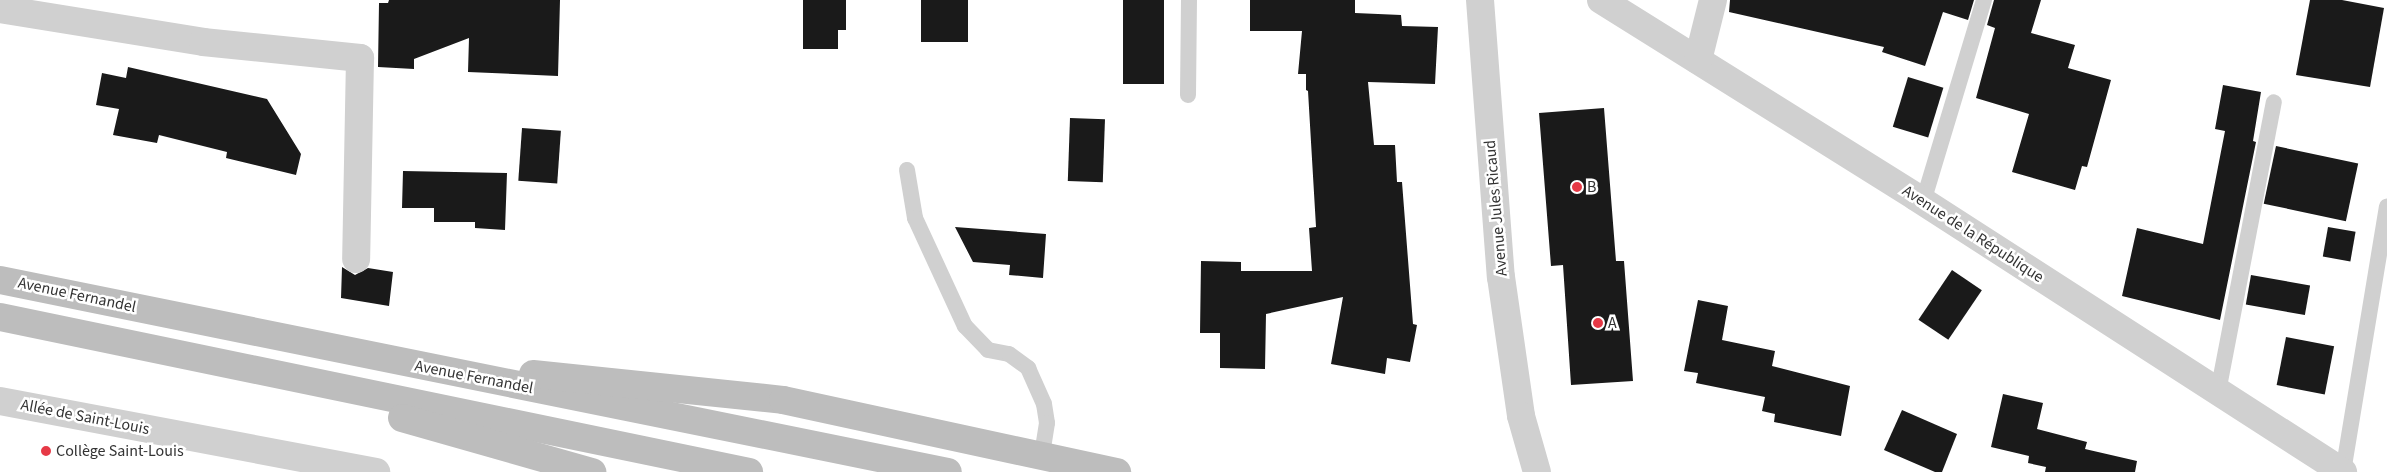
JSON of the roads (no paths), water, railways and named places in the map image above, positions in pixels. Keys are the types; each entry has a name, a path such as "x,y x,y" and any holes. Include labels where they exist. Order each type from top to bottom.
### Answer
{"main road":[{"name":"Avenue Fernandel","path":"0,280 409,365 948,472"},
{"path":"0,317 749,472"},
{"path":"191,358 592,472"},
{"path":"409,365 618,381 783,400 1118,472"}],"street":[{"name":"Avenue Jules Ricaud","path":"1480,0 1501,277 1521,416 1537,472"},
{"name":"Avenue de la République","path":"1601,0 1923,202 2343,472"},
{"path":"1698,60 1713,0"},
{"path":"0,9 203,42 360,58 356,259"},
{"name":"Allée de Saint-Louis","path":"0,401 329,468 376,472"},
{"name":"Avenue Jules Ricaud","path":"1520,472 1521,416"}],"lane":[{"path":"1188,95 1189,0"},
{"path":"1923,202 1984,0"},
{"path":"2218,392 2274,102"},
{"path":"907,170 915,218 965,326 988,350 1009,354 1028,368 1044,404 1047,423 1042,456"},
{"path":"2343,472 2387,207"}],"place":[{"name":"B","path":"1577,187"},
{"name":"A","path":"1598,323"},
{"name":"Collège Saint-Louis","path":"46,451"}]}
